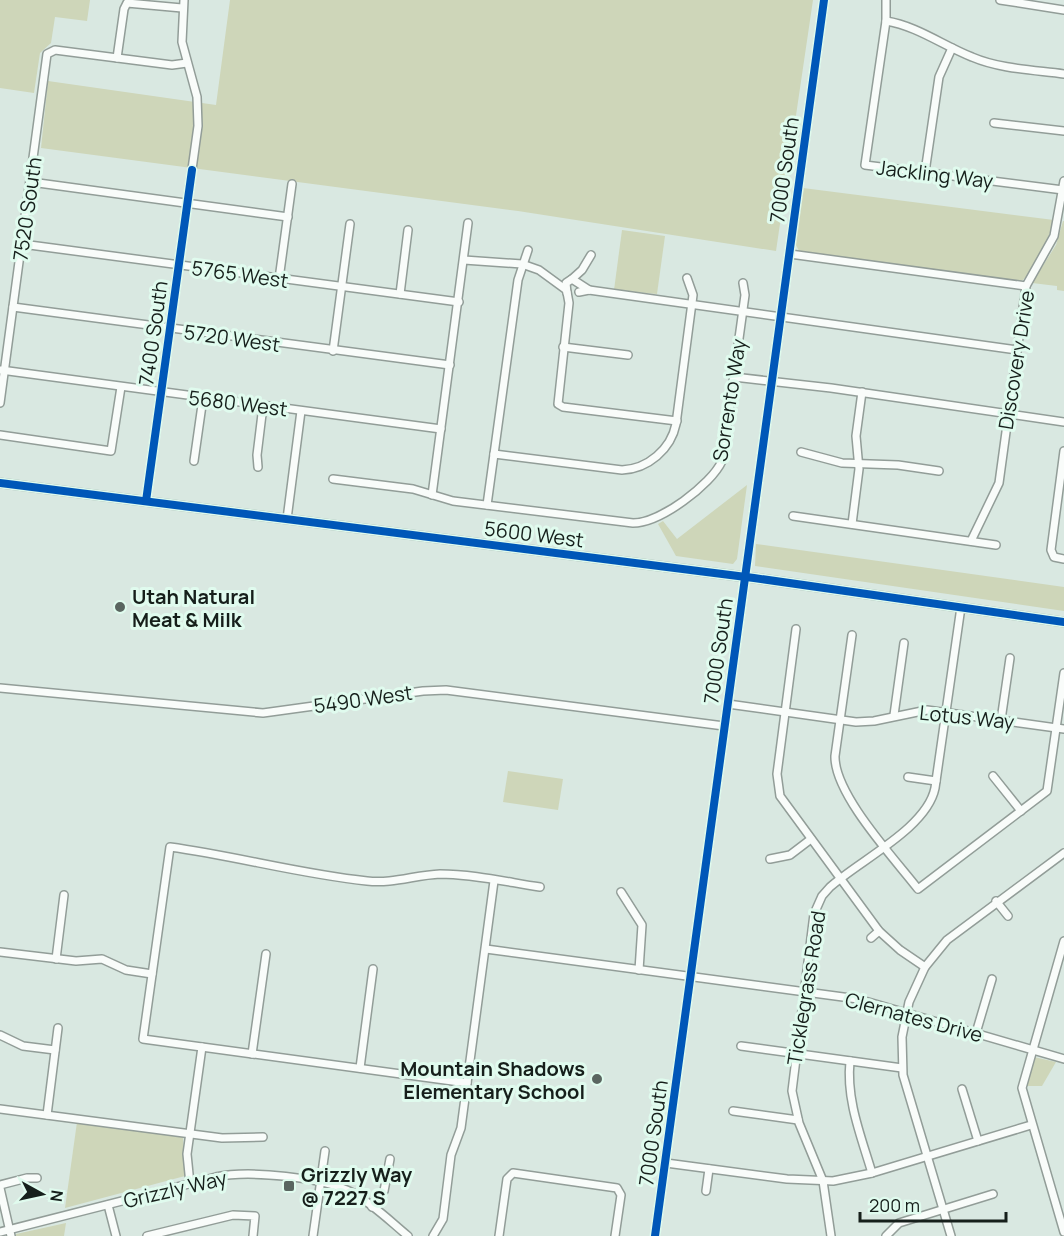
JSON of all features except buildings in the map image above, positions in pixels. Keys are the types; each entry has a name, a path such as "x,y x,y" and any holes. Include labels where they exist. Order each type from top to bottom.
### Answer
{"main road":[{"name":"5600 West","path":"0,483 744,577 1064,622"}],"street":[{"name":"7400 South","path":"146,501 188,203 198,108 181,35 184,0"},
{"name":"7000 South","path":"655,1236 824,0"},
{"name":"Jackling Way","path":"886,0 886,21 865,165 1063,190"},
{"path":"1000,0 1064,10"},
{"path":"183,9 127,3 124,9 117,58 175,65 186,63"},
{"path":"886,21 909,26 952,48 990,63 1064,74"},
{"path":"925,172 939,77 952,48"},
{"name":"7520 South","path":"0,403 2,370 31,182 42,84 49,52 55,50 117,58"},
{"path":"994,123 1064,131"},
{"name":"Discovery Drive","path":"971,541 997,490 1026,286 1054,236 1064,181"},
{"path":"31,182 288,217"},
{"path":"279,279 292,184"},
{"path":"432,495 468,223"},
{"path":"333,351 350,224"},
{"path":"400,294 408,231"},
{"name":"5765 West","path":"22,244 459,302"},
{"path":"487,505 518,280 528,249"},
{"path":"790,254 1026,286"},
{"path":"591,255 582,270 568,285 569,303 557,397 560,406 677,421"},
{"path":"464,260 522,264 539,270 557,282 579,289 780,318 839,323 1017,350"},
{"path":"569,303 579,289 582,270"},
{"path":"494,454 628,470 647,463 663,450 673,436 677,421 693,291 687,278"},
{"name":"Sorrento Way","path":"333,479 410,488 432,495 487,505 633,523 657,519 708,480 718,469 724,452 742,312 743,283"},
{"path":"568,285 579,289"},
{"name":"5720 West","path":"13,307 450,365"},
{"path":"563,347 628,355"},
{"name":"5680 West","path":"2,370 441,429"},
{"path":"734,377 862,392 1064,422"},
{"path":"0,435 111,451 121,387"},
{"path":"852,524 860,464 856,436 862,392"},
{"path":"194,461 203,398"},
{"path":"258,467 263,406"},
{"path":"287,519 302,411"},
{"path":"1064,451 1052,555 1064,559"},
{"path":"801,452 840,462 939,471"},
{"path":"793,516 996,545"},
{"name":"Ticklegrass Road","path":"831,1236 823,1181 798,1120 792,1091 795,1054 816,908 825,891 925,812 933,798 961,607"},
{"path":"796,629 777,774 778,800 811,839 879,931 900,950 925,967"},
{"path":"852,636 835,756 838,778 846,794 918,889 1047,791 1060,728 1064,673"},
{"path":"894,715 904,643"},
{"path":"1001,720 1010,658"},
{"name":"5490 West","path":"0,688 263,712 423,690 446,690 724,726"},
{"name":"Lotus Way","path":"728,704 867,722 917,710 1060,728"},
{"path":"993,776 1021,812"},
{"path":"908,777 936,781"},
{"path":"770,859 790,855 811,839"},
{"path":"467,1083 143,1039 170,847 232,856 294,872 368,882 391,882 440,874 540,887"},
{"path":"951,1236 926,1157 902,1068 901,1043 906,1012 925,967 953,934 1064,853"},
{"path":"433,1236 443,1219 451,1155 462,1128 494,880"},
{"path":"621,892 642,925 639,970"},
{"path":"56,959 64,895"},
{"path":"996,901 1008,916"},
{"path":"871,938 879,931"},
{"path":"1064,941 1022,1088 1064,1232"},
{"name":"Clernates Drive","path":"486,949 858,999 1064,1059"},
{"path":"0,952 76,962 102,959 126,970 152,974"},
{"path":"252,1054 266,954"},
{"path":"360,1068 373,969"},
{"path":"976,1033 992,979"},
{"path":"47,1115 58,1028"},
{"path":"0,1035 23,1046 55,1050"},
{"path":"741,1046 902,1068"},
{"path":"190,1184 187,1161 202,1047"},
{"path":"850,1061 849,1091 852,1107 872,1173"},
{"path":"962,1089 978,1141"},
{"path":"0,1109 233,1139 263,1137"},
{"path":"733,1111 798,1120"},
{"path":"666,1162 823,1181 872,1173 1031,1125"},
{"path":"313,1236 325,1151"},
{"path":"372,1207 384,1191 390,1159"},
{"path":"706,1191 709,1168"},
{"name":"Grizzly Way","path":"0,1232 11,1233 108,1204 240,1174 320,1183 349,1191 408,1236"},
{"path":"500,1236 510,1174 617,1188 621,1196 615,1236"},
{"path":"11,1233 0,1187 27,1178 38,1178"},
{"path":"886,1236 899,1222 993,1194"},
{"path":"108,1204 116,1236"},
{"path":"147,1236 233,1215 255,1216 253,1236"}],"green space":[{"path":"0,0 90,0 87,21 55,17 51,43 40,53 34,93 0,88"},
{"path":"230,0 813,0 776,251 518,211 41,148 48,81 216,105"},
{"path":"803,188 1054,220 1035,265 1018,283 799,251 795,243"},
{"path":"1063,221 1064,291 1057,290 1057,286 1032,283 1056,245"},
{"path":"622,230 665,236 657,294 614,290"},
{"path":"747,485 737,559 733,564 676,556 658,524 663,521 677,539"},
{"path":"756,544 1064,587 1064,611 755,566"},
{"path":"508,771 563,779 558,810 503,802"},
{"path":"1034,1057 1056,1062 1042,1086 1027,1086"},
{"path":"77,1122 183,1137 185,1176 65,1208"},
{"path":"66,1223 64,1236 16,1236 16,1234"}],"cycle path":[{"path":"655,1236 824,0"},
{"path":"146,501 192,170"},
{"path":"0,483 754,578 1064,622"}],"place":[{"name":"Utah Natural Meat & Milk","path":"120,607"},
{"name":"Mountain Shadows Elementary School","path":"597,1079"},
{"name":"Grizzly Way @ 7227 S","path":"289,1186"}]}
